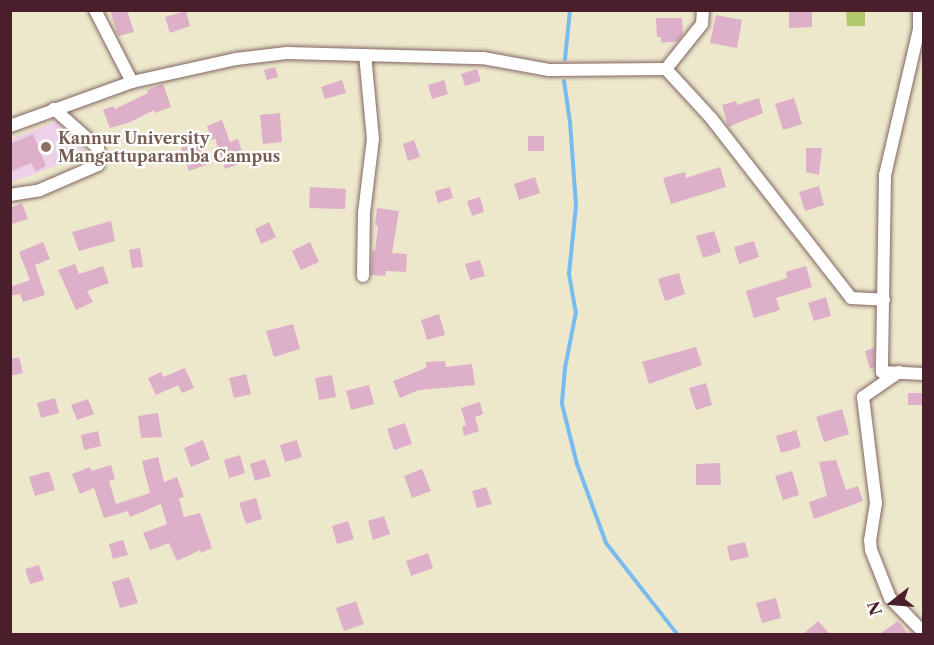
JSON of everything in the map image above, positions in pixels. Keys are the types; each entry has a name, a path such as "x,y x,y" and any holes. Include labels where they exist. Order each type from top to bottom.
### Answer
{"street":[{"path":"95,10 132,82"},
{"path":"666,69 702,24 703,10"},
{"path":"919,10 920,39 885,175 882,372 924,374"},
{"path":"10,126 132,82 257,56 288,53 483,58 549,70 666,69 711,118 851,298 884,300"},
{"path":"363,276 364,213 373,139 365,55"},
{"path":"10,195 40,190 98,165 98,148 54,109"},
{"path":"899,372 863,397 876,503 871,550 890,598 924,633"}],"shaded area":[{"name":"Kannur University Mangattuparamba Campus","path":"57,121 88,154 11,182 11,139"}],"green space":[{"path":"846,11 865,11 865,26 847,26"}],"building":[{"path":"117,10 127,10 134,32 118,36 111,13"},
{"path":"789,10 812,10 812,27 789,28"},
{"path":"186,11 190,26 170,33 165,17"},
{"path":"716,15 742,20 737,48 710,43"},
{"path":"656,18 682,18 683,34 678,41 661,43 661,37 657,37"},
{"path":"275,67 278,77 267,80 264,70"},
{"path":"477,69 481,81 465,86 461,74"},
{"path":"342,80 346,93 325,99 321,87"},
{"path":"444,80 448,94 432,99 428,85"},
{"path":"163,84 171,107 155,113 154,110 128,123 110,128 103,110 114,106 115,109 148,93 147,90"},
{"path":"759,98 763,113 728,127 722,105 736,101 737,105"},
{"path":"794,98 802,124 783,130 775,104"},
{"path":"280,113 282,142 263,144 260,115"},
{"path":"222,120 230,142 238,139 245,162 225,169 215,138 212,140 207,126"},
{"path":"33,134 46,166 36,171 31,163 10,172 10,144"},
{"path":"528,136 544,136 544,151 528,151"},
{"path":"414,140 420,157 408,161 403,144"},
{"path":"197,143 206,165 189,171 181,148"},
{"path":"806,148 822,148 819,175 806,172"},
{"path":"720,167 726,187 671,204 663,178 685,172 686,178"},
{"path":"535,177 540,193 519,200 514,184"},
{"path":"819,186 824,205 805,211 799,192"},
{"path":"310,187 346,189 345,209 309,208"},
{"path":"450,187 453,198 438,203 435,191"},
{"path":"480,197 484,212 472,216 467,201"},
{"path":"22,203 28,219 12,224 10,208"},
{"path":"377,208 399,211 392,253 407,254 406,272 386,271 385,276 371,275 372,250 375,251 378,226 375,225"},
{"path":"111,221 115,241 79,251 72,232"},
{"path":"269,222 276,237 261,244 255,229"},
{"path":"714,231 721,252 703,258 696,236"},
{"path":"754,241 759,257 739,264 734,247"},
{"path":"43,242 50,259 35,265 45,295 23,302 20,294 10,296 10,287 30,280 19,252"},
{"path":"310,242 319,262 301,270 292,251"},
{"path":"140,248 143,267 132,268 129,250"},
{"path":"480,260 485,276 470,280 465,264"},
{"path":"75,264 79,274 103,266 109,283 87,291 93,302 76,310 58,270"},
{"path":"806,266 812,287 776,298 780,310 754,318 746,291 787,278 786,272"},
{"path":"679,273 685,294 665,301 658,279"},
{"path":"826,297 831,316 814,321 808,303"},
{"path":"439,314 445,335 427,340 421,320"},
{"path":"293,324 300,349 274,357 266,331"},
{"path":"696,347 702,365 649,384 642,362"},
{"path":"874,348 874,367 870,369 865,351"},
{"path":"19,357 23,373 10,376 10,359"},
{"path":"445,361 446,367 472,364 475,385 419,390 400,398 393,381 426,368 426,362"},
{"path":"185,368 194,388 182,393 178,385 156,395 148,378 161,372 163,377"},
{"path":"246,374 251,394 234,398 229,378"},
{"path":"332,375 336,397 319,400 315,378"},
{"path":"706,383 712,405 696,410 689,388"},
{"path":"369,385 374,404 351,410 346,391"},
{"path":"908,393 924,393 924,405 908,405"},
{"path":"55,398 59,413 41,418 37,403"},
{"path":"88,399 94,414 77,420 71,405"},
{"path":"480,402 483,414 475,417 479,431 464,436 462,427 466,425 461,408"},
{"path":"842,409 849,434 824,442 816,417"},
{"path":"158,413 162,437 141,438 138,416"},
{"path":"405,423 412,444 394,450 387,429"},
{"path":"796,430 801,447 781,453 776,436"},
{"path":"98,431 101,446 84,450 81,435"},
{"path":"203,440 210,459 191,467 184,448"},
{"path":"297,440 302,457 285,462 280,445"},
{"path":"240,455 245,473 229,478 224,460"},
{"path":"158,457 164,482 177,477 184,497 179,498 184,517 200,513 212,548 201,553 200,550 177,561 169,543 150,550 143,533 167,524 161,504 130,517 128,511 104,518 94,488 80,494 72,474 90,467 92,471 111,465 115,479 109,481 116,504 150,493 142,461"},
{"path":"265,459 271,476 255,481 250,464"},
{"path":"836,460 846,490 858,486 863,501 814,519 809,502 827,496 819,462"},
{"path":"720,463 721,485 696,485 696,464"},
{"path":"422,469 431,491 412,498 404,476"},
{"path":"49,471 55,490 35,496 29,477"},
{"path":"792,471 799,495 783,500 775,476"},
{"path":"486,487 492,504 477,508 472,491"},
{"path":"256,498 262,519 246,524 239,503"},
{"path":"384,516 390,534 373,540 368,521"},
{"path":"348,521 354,539 337,544 332,526"},
{"path":"123,540 128,555 113,559 109,544"},
{"path":"745,542 749,557 730,561 727,546"},
{"path":"428,553 433,568 411,576 406,561"},
{"path":"39,565 44,580 30,584 25,569"},
{"path":"129,577 138,603 120,608 112,582"},
{"path":"776,598 781,618 762,623 756,603"},
{"path":"356,601 364,624 344,631 336,608"},
{"path":"818,621 830,634 803,634"},
{"path":"898,621 908,634 880,634"}],"waterway":[{"path":"565,59 570,10"},
{"path":"564,81 570,122 576,206 569,274 576,312 565,368 562,404 577,464 606,543 677,634"}],"place":[{"name":"Kannur University Mangattuparamba Campus","path":"46,147"}]}
